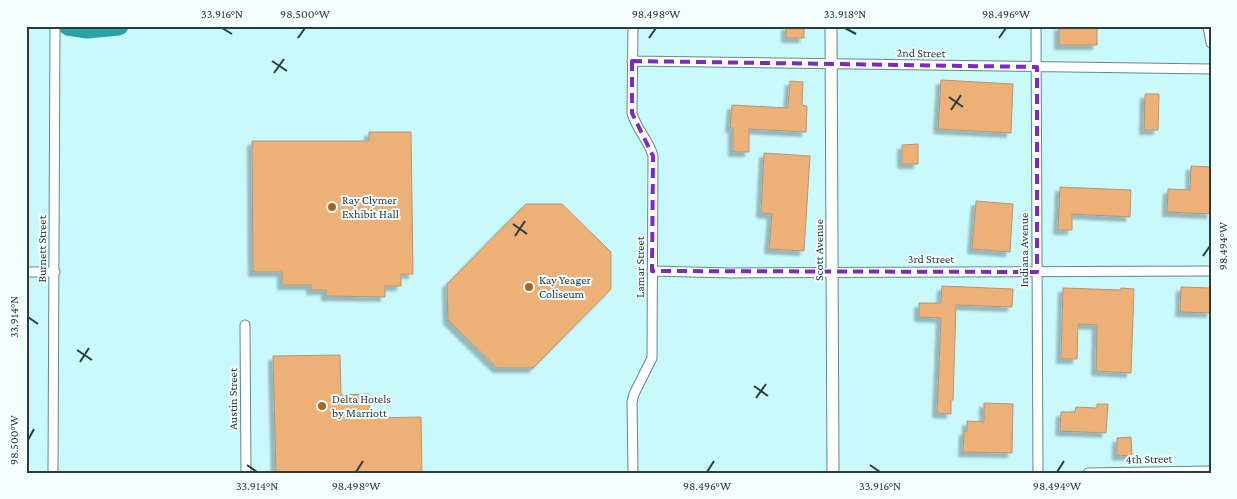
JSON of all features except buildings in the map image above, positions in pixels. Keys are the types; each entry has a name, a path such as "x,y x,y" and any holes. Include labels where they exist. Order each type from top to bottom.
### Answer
{"main road":[{"name":"Scott Avenue","path":"832,26 833,473"}],"street":[{"name":"Burnett Street","path":"53,473 55,26"},
{"name":"Lamar Street","path":"633,26 632,113 634,121 651,148 653,156 652,358 632,402 633,473"},
{"name":"Indiana Avenue","path":"1036,26 1038,473"},
{"path":"1208,26 1211,43"},
{"name":"2nd Street","path":"632,61 1211,69"},
{"name":"3rd Street","path":"652,271 731,273 833,271 1211,271"},
{"path":"26,272 54,272"},
{"name":"Austin Street","path":"245,325 246,473"},
{"name":"4th Street","path":"1088,473 1211,471"}],"highlighted area":[{"path":"632,61 1037,67 1037,272 652,271 653,156 632,113"}],"waterway":[{"path":"68,26 87,29 119,26"}],"place":[{"name":"Ray Clymer Exhibit Hall","path":"332,207"},
{"name":"Kay Yeager Coliseum","path":"529,287"},
{"name":"Delta Hotels by Marriott","path":"322,406"}]}
